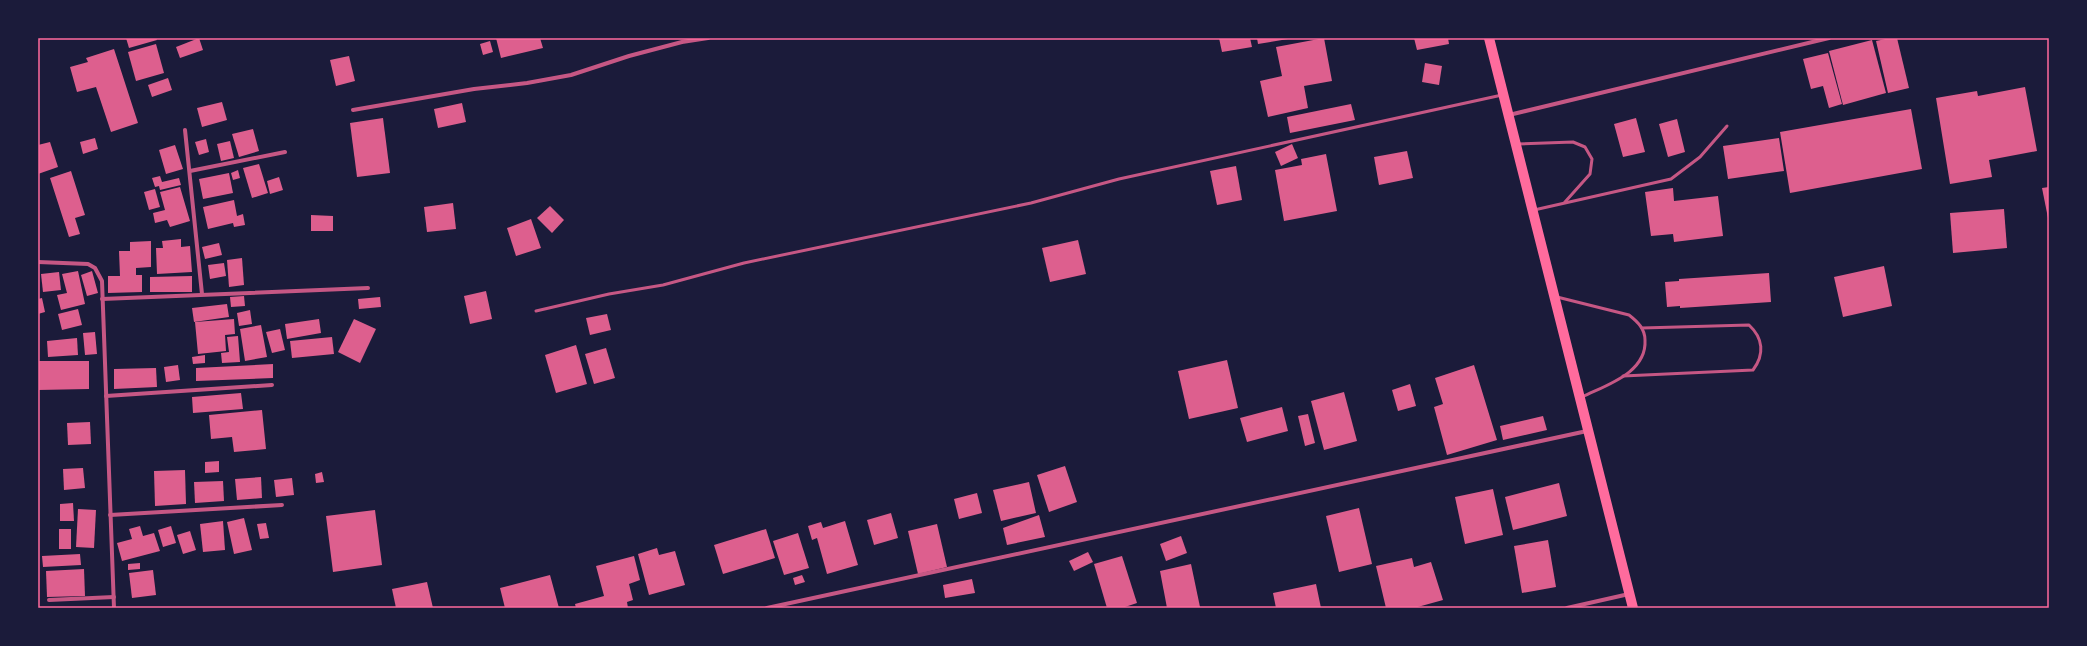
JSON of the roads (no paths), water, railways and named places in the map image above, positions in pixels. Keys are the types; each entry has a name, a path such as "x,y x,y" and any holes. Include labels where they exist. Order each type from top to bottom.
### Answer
{"main road":[{"path":"1489,38 1502,95 1633,608"}],"street":[{"path":"353,110 438,95 527,83 571,75 628,56 682,42 708,38"},
{"path":"1508,116 1830,38"},
{"path":"185,130 202,294"},
{"path":"190,170 285,152"},
{"path":"38,262 88,264 95,268 102,281 114,608"},
{"path":"102,299 368,288"},
{"path":"106,396 272,385"},
{"path":"767,608 1587,431"},
{"path":"110,515 282,505"},
{"path":"1567,608 1630,594"},
{"path":"49,600 114,597"}],"lane":[{"path":"536,311 663,285 751,262 1031,203 1120,179 1502,95"},
{"path":"1532,210 1671,179 1700,157 1727,126"},
{"path":"1515,144 1573,142 1585,147 1592,159 1590,174 1565,202"},
{"path":"1554,297 1629,315 1642,328 1645,337 1644,354 1636,368 1579,399"},
{"path":"1623,376 1753,370 1761,356 1760,339 1749,325 1642,328"}]}
